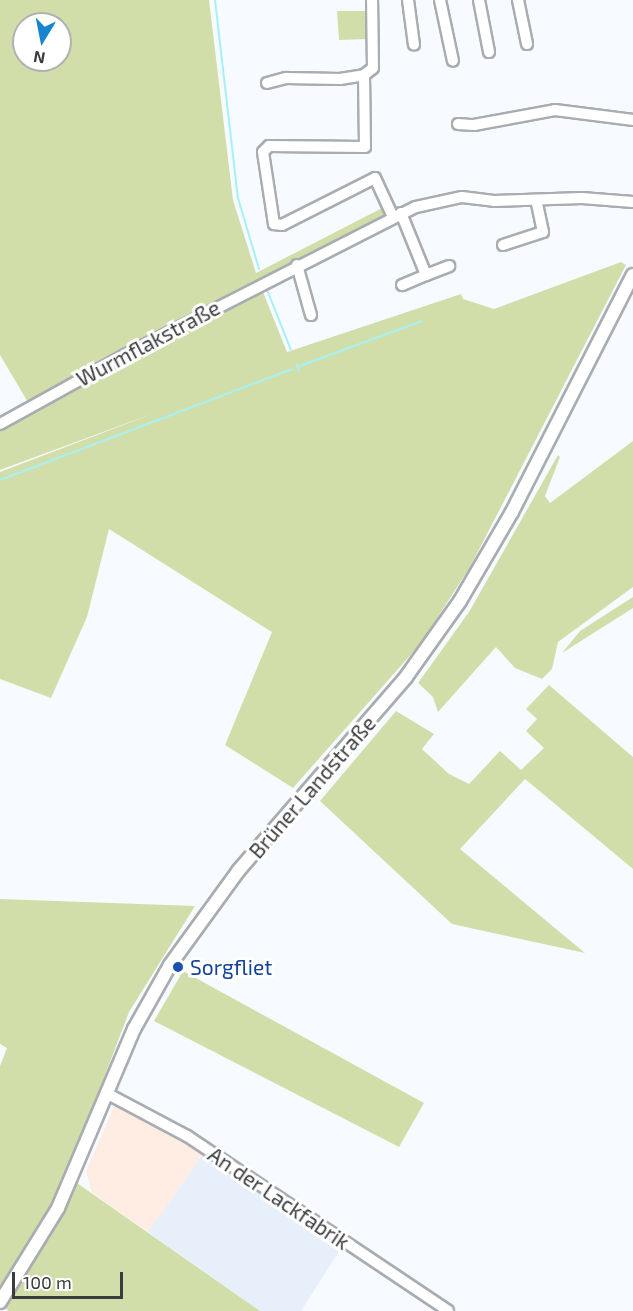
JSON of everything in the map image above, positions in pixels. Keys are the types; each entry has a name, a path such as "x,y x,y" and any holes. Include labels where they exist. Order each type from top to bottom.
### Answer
{"main road":[{"name":"Brüner Landstraße","path":"0,1302 58,1208 147,1003 195,927 392,694 460,601 512,512 633,275"}],"street":[{"path":"267,83 364,75 373,69 376,57 372,0"},
{"path":"408,0 414,45"},
{"path":"440,0 453,61"},
{"path":"479,0 489,52"},
{"path":"518,0 527,44"},
{"path":"364,75 364,147 269,146 263,152 274,224 282,225 375,178 397,215 426,275"},
{"path":"458,124 474,125 555,110 633,120"},
{"name":"Wurmflakstraße","path":"0,424 397,215 450,197 536,200 582,198 633,202"},
{"path":"503,245 543,232 536,200"},
{"path":"297,266 311,315"},
{"path":"402,285 449,266"},
{"name":"An der Lackfabrik","path":"106,1093 187,1136 448,1311"}],"shaded area":[{"path":"116,1102 204,1152 148,1232 92,1193 86,1171"},
{"path":"204,1152 343,1245 301,1311 260,1311 148,1232"}],"green space":[{"path":"0,0 209,0 233,200 256,273 384,207 385,218 259,282 287,352 461,294 463,299 494,309 621,262 626,265 470,567 421,643 293,788 225,745 272,632 109,529 87,617 51,698 0,679 0,472 157,412 0,470 0,427 29,404 0,355"},
{"path":"337,11 366,11 369,39 339,40"},
{"path":"633,441 633,587 558,642 552,669 542,679 515,668 496,647 438,712 433,697 418,683 469,612 558,455 560,457 545,496 550,503"},
{"path":"633,597 633,608 562,653 580,631"},
{"path":"549,685 633,757 633,869 525,779 460,849 585,953 452,924 320,801 396,711 434,734 422,749 449,774 469,784 500,751 521,770 544,748 526,731 537,719 526,709"},
{"path":"0,899 195,906 129,1012 74,1157 64,1174 260,1311 9,1311 0,1305 0,1066 7,1048 0,1044"},
{"path":"183,971 424,1103 399,1147 154,1021"}],"waterway":[{"path":"215,0 238,198 259,269"},
{"path":"268,292 291,350"},
{"path":"297,367 422,321"},
{"path":"297,365 299,371"},
{"path":"0,480 292,369"}],"place":[{"name":"Sorgfliet","path":"178,967"}]}
